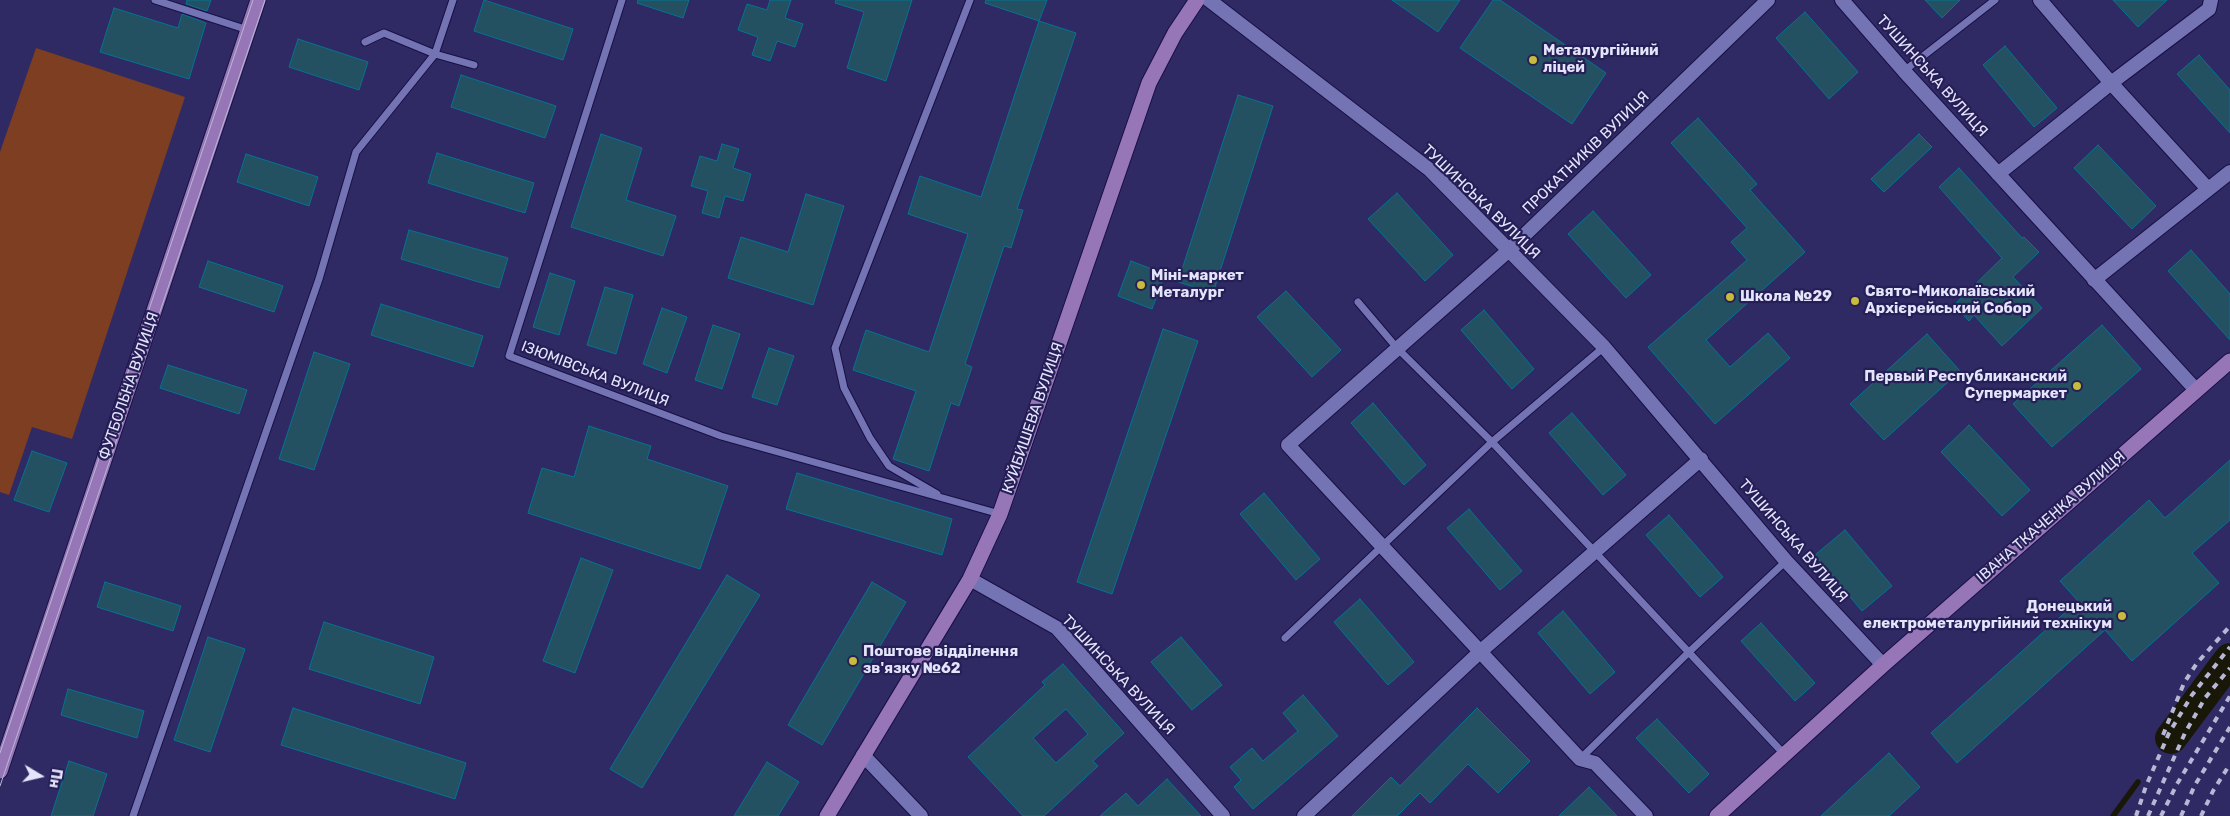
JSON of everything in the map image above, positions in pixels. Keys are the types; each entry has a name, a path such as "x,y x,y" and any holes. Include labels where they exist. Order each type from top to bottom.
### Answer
{"main road":[{"name":"ФУТБОЛЬНА ВУЛИЦЯ","path":"0,771 258,0"},
{"name":"КУЙБИШЕВА ВУЛИЦЯ","path":"827,816 970,580 1000,514 1149,83 1175,33 1197,0"},
{"name":"ІВАНА ТКАЧЕНКА ВУЛИЦЯ","path":"1716,816 1883,665 2230,360"}],"street":[{"name":"ТУШИНСЬКА ВУЛИЦЯ","path":"1209,0 1430,170 1604,347 1786,561 1883,665"},
{"name":"ПРОКАТНИКІВ ВУЛИЦЯ","path":"1382,545 1288,445 1508,251 1768,0"},
{"name":"ТУШИНСЬКА ВУЛИЦЯ","path":"1842,0 1904,71 2196,390"},
{"path":"2040,0 2111,83 2208,189"},
{"path":"1998,174 2111,83 2209,10 2211,0"},
{"path":"2094,280 2230,172"},
{"path":"1304,816 1481,651 1701,459"},
{"path":"1382,545 1580,759 1595,763 1646,816"},
{"name":"ТУШИНСЬКА ВУЛИЦЯ","path":"970,580 1057,628 1223,816"},
{"path":"863,755 921,816"}],"lane":[{"path":"155,0 248,31"},
{"path":"133,816 319,279 356,152 435,54 453,0"},
{"name":"ІЗЮМІВСЬКА ВУЛИЦЯ","path":"622,0 509,356 721,436 1000,514"},
{"path":"946,499 889,466 870,438 844,388 835,348 970,0"},
{"path":"1904,71 1995,0"},
{"path":"365,42 384,34 435,54 474,65"},
{"path":"1358,302 1397,348 1492,442 1784,754"},
{"path":"1285,638 1492,442 1604,347"},
{"path":"1580,759 1689,652 1786,561"}],"shaded area":[{"path":"36,48 185,97 72,439 32,427 9,495 0,492 0,152"}],"building":[{"path":"187,0 211,0 207,11 186,4"},
{"path":"484,0 573,29 563,60 474,31"},
{"path":"638,0 689,0 683,18 637,3"},
{"path":"770,0 791,0 785,18 803,24 795,47 777,41 770,61 752,55 758,37 738,30 747,4 767,10"},
{"path":"836,0 912,0 886,81 847,68 864,12 835,3"},
{"path":"986,0 1047,0 1039,21 985,3"},
{"path":"1392,0 1460,0 1438,32"},
{"name":"Металургійний ліцей","path":"1493,0 1500,0 1606,73 1572,124 1460,48"},
{"path":"1925,0 1960,0 1942,18"},
{"path":"2113,0 2167,0 2138,27"},
{"path":"114,8 178,28 182,14 206,23 189,79 100,52"},
{"path":"1805,12 1858,72 1829,99 1776,38"},
{"path":"1039,21 1076,33 1017,209 1023,210 1011,248 1004,246 965,364 972,367 959,406 951,403 929,471 893,459 916,391 853,370 866,330 929,352 968,234 908,214 920,176 981,197"},
{"path":"298,39 368,62 359,90 289,67"},
{"path":"2005,46 2057,108 2034,127 1983,65"},
{"path":"2199,55 2230,90 2230,133 2177,74"},
{"path":"461,75 556,106 545,138 451,107"},
{"path":"1238,95 1273,106 1213,293 1178,282"},
{"name":"Школа №29","path":"1698,118 1757,184 1750,190 1805,252 1706,340 1730,367 1768,333 1790,358 1715,424 1648,347 1747,260 1731,242 1747,228 1671,143"},
{"path":"601,134 642,148 626,200 676,216 663,256 571,227"},
{"path":"1919,134 1932,147 1884,192 1871,179"},
{"path":"722,144 739,149 733,168 751,174 743,201 725,196 719,218 702,213 708,191 691,186 700,156 717,161"},
{"path":"2098,145 2156,206 2132,229 2074,168"},
{"path":"437,153 534,183 525,213 428,183"},
{"path":"246,154 318,177 309,206 237,182"},
{"path":"1959,168 2022,238 2024,237 2039,252 2013,277 2042,308 2002,346 1974,315 1969,321 1954,305 2002,258 1939,187"},
{"path":"1397,193 1453,255 1425,281 1368,219"},
{"path":"806,194 844,206 813,305 728,278 741,237 788,252"},
{"path":"1593,211 1651,275 1626,298 1568,234"},
{"path":"409,230 508,258 499,288 401,259"},
{"path":"2191,250 2230,294 2230,340 2168,271"},
{"path":"208,261 283,286 274,312 199,287"},
{"name":"Міні-маркет Металург","path":"1131,261 1165,274 1152,309 1118,296"},
{"path":"550,273 575,281 559,335 533,327"},
{"path":"605,287 633,295 616,354 587,345"},
{"path":"1286,291 1341,350 1312,377 1257,317"},
{"path":"381,304 483,336 473,367 371,335"},
{"path":"662,308 687,317 667,373 643,364"},
{"path":"1484,310 1534,369 1512,389 1461,330"},
{"path":"713,325 740,334 722,389 695,380"},
{"name":"Первый Республиканский Супермаркет","path":"2102,325 2141,369 2052,447 2013,404"},
{"path":"1163,329 1198,341 1112,594 1077,582"},
{"path":"1927,334 1960,371 1884,440 1850,404"},
{"path":"769,348 794,356 777,405 752,397"},
{"path":"314,352 350,364 314,470 279,459"},
{"path":"168,365 247,390 239,414 160,388"},
{"path":"1373,403 1426,465 1404,485 1351,423"},
{"path":"1572,413 1626,475 1603,495 1549,433"},
{"path":"1969,425 2030,490 2002,516 1941,452"},
{"path":"589,426 651,446 647,459 728,486 700,569 528,513 542,468 574,477"},
{"path":"32,451 67,463 49,512 14,500"},
{"name":"Донецький електрометалургійний технікум","path":"2230,460 2230,520 2192,553 2219,583 2132,661 2105,630 1957,763 1931,733 2078,601 2060,581 2149,500 2165,518"},
{"path":"797,473 952,519 942,555 786,509"},
{"path":"1264,493 1320,559 1296,580 1240,514"},
{"path":"1469,509 1522,571 1500,590 1447,528"},
{"path":"1669,515 1723,577 1700,597 1646,535"},
{"path":"1845,530 1892,586 1862,611 1815,555"},
{"path":"581,558 613,570 575,673 543,661"},
{"path":"727,575 760,595 642,788 610,769"},
{"path":"105,582 181,606 173,631 97,607"},
{"path":"872,582 906,602 822,745 788,725"},
{"path":"1360,599 1414,662 1388,685 1334,622"},
{"path":"1563,611 1615,672 1590,694 1538,633"},
{"path":"324,622 434,657 420,704 309,669"},
{"path":"1761,623 1815,683 1795,701 1741,641"},
{"path":"208,637 245,649 210,752 174,740"},
{"path":"1181,637 1222,685 1192,710 1151,662"},
{"path":"1063,664 1124,733 1093,761 1098,766 1044,816 1023,816 968,757 1045,685 1042,682","holes":["1066,709 1088,734 1056,763 1033,738"]},
{"path":"68,689 144,711 137,738 61,715"},
{"path":"1303,695 1338,736 1253,809 1234,787 1241,780 1230,767 1252,748 1263,761 1298,731 1283,713"},
{"path":"293,708 466,763 455,799 281,745"},
{"path":"1477,708 1530,761 1498,793 1468,764 1430,803 1420,793 1397,816 1352,816 1391,777 1400,786"},
{"path":"1657,719 1709,774 1689,793 1636,738"},
{"path":"1889,753 1920,787 1889,816 1821,816"},
{"path":"69,761 107,774 93,816 51,816"},
{"path":"767,762 799,782 778,816 734,816"},
{"path":"1167,779 1201,816 1100,816 1126,793 1138,806"},
{"path":"1589,787 1617,816 1559,816"}],"waterway":[{"path":"2171,738 2230,659"},
{"path":"2113,816 2138,782"}],"tram line":[{"path":"0,753 253,0"},
{"path":"0,786 265,0"}],"railway":[{"path":"2163,735 2184,683 2197,663 2230,626"},
{"path":"2136,816 2146,786 2169,733 2192,695 2230,647"},
{"path":"2148,816 2185,733 2205,698 2230,668"},
{"path":"2161,816 2177,784 2230,696"},
{"path":"2181,816 2195,785 2230,727"},
{"path":"2201,816 2213,791 2230,764"}],"place":[{"name":"Металургійний ліцей","path":"1533,60"},
{"name":"Міні-маркет Металург","path":"1141,285"},
{"name":"Школа №29","path":"1730,297"},
{"name":"Свято-Миколаївський Архієрейський Собор","path":"1855,301"},
{"name":"Первый Республиканский Супермаркет","path":"2077,386"},
{"name":"Донецький електрометалургійний технікум","path":"2122,616"},
{"name":"Поштове відділення зв'язку №62","path":"853,661"}]}
